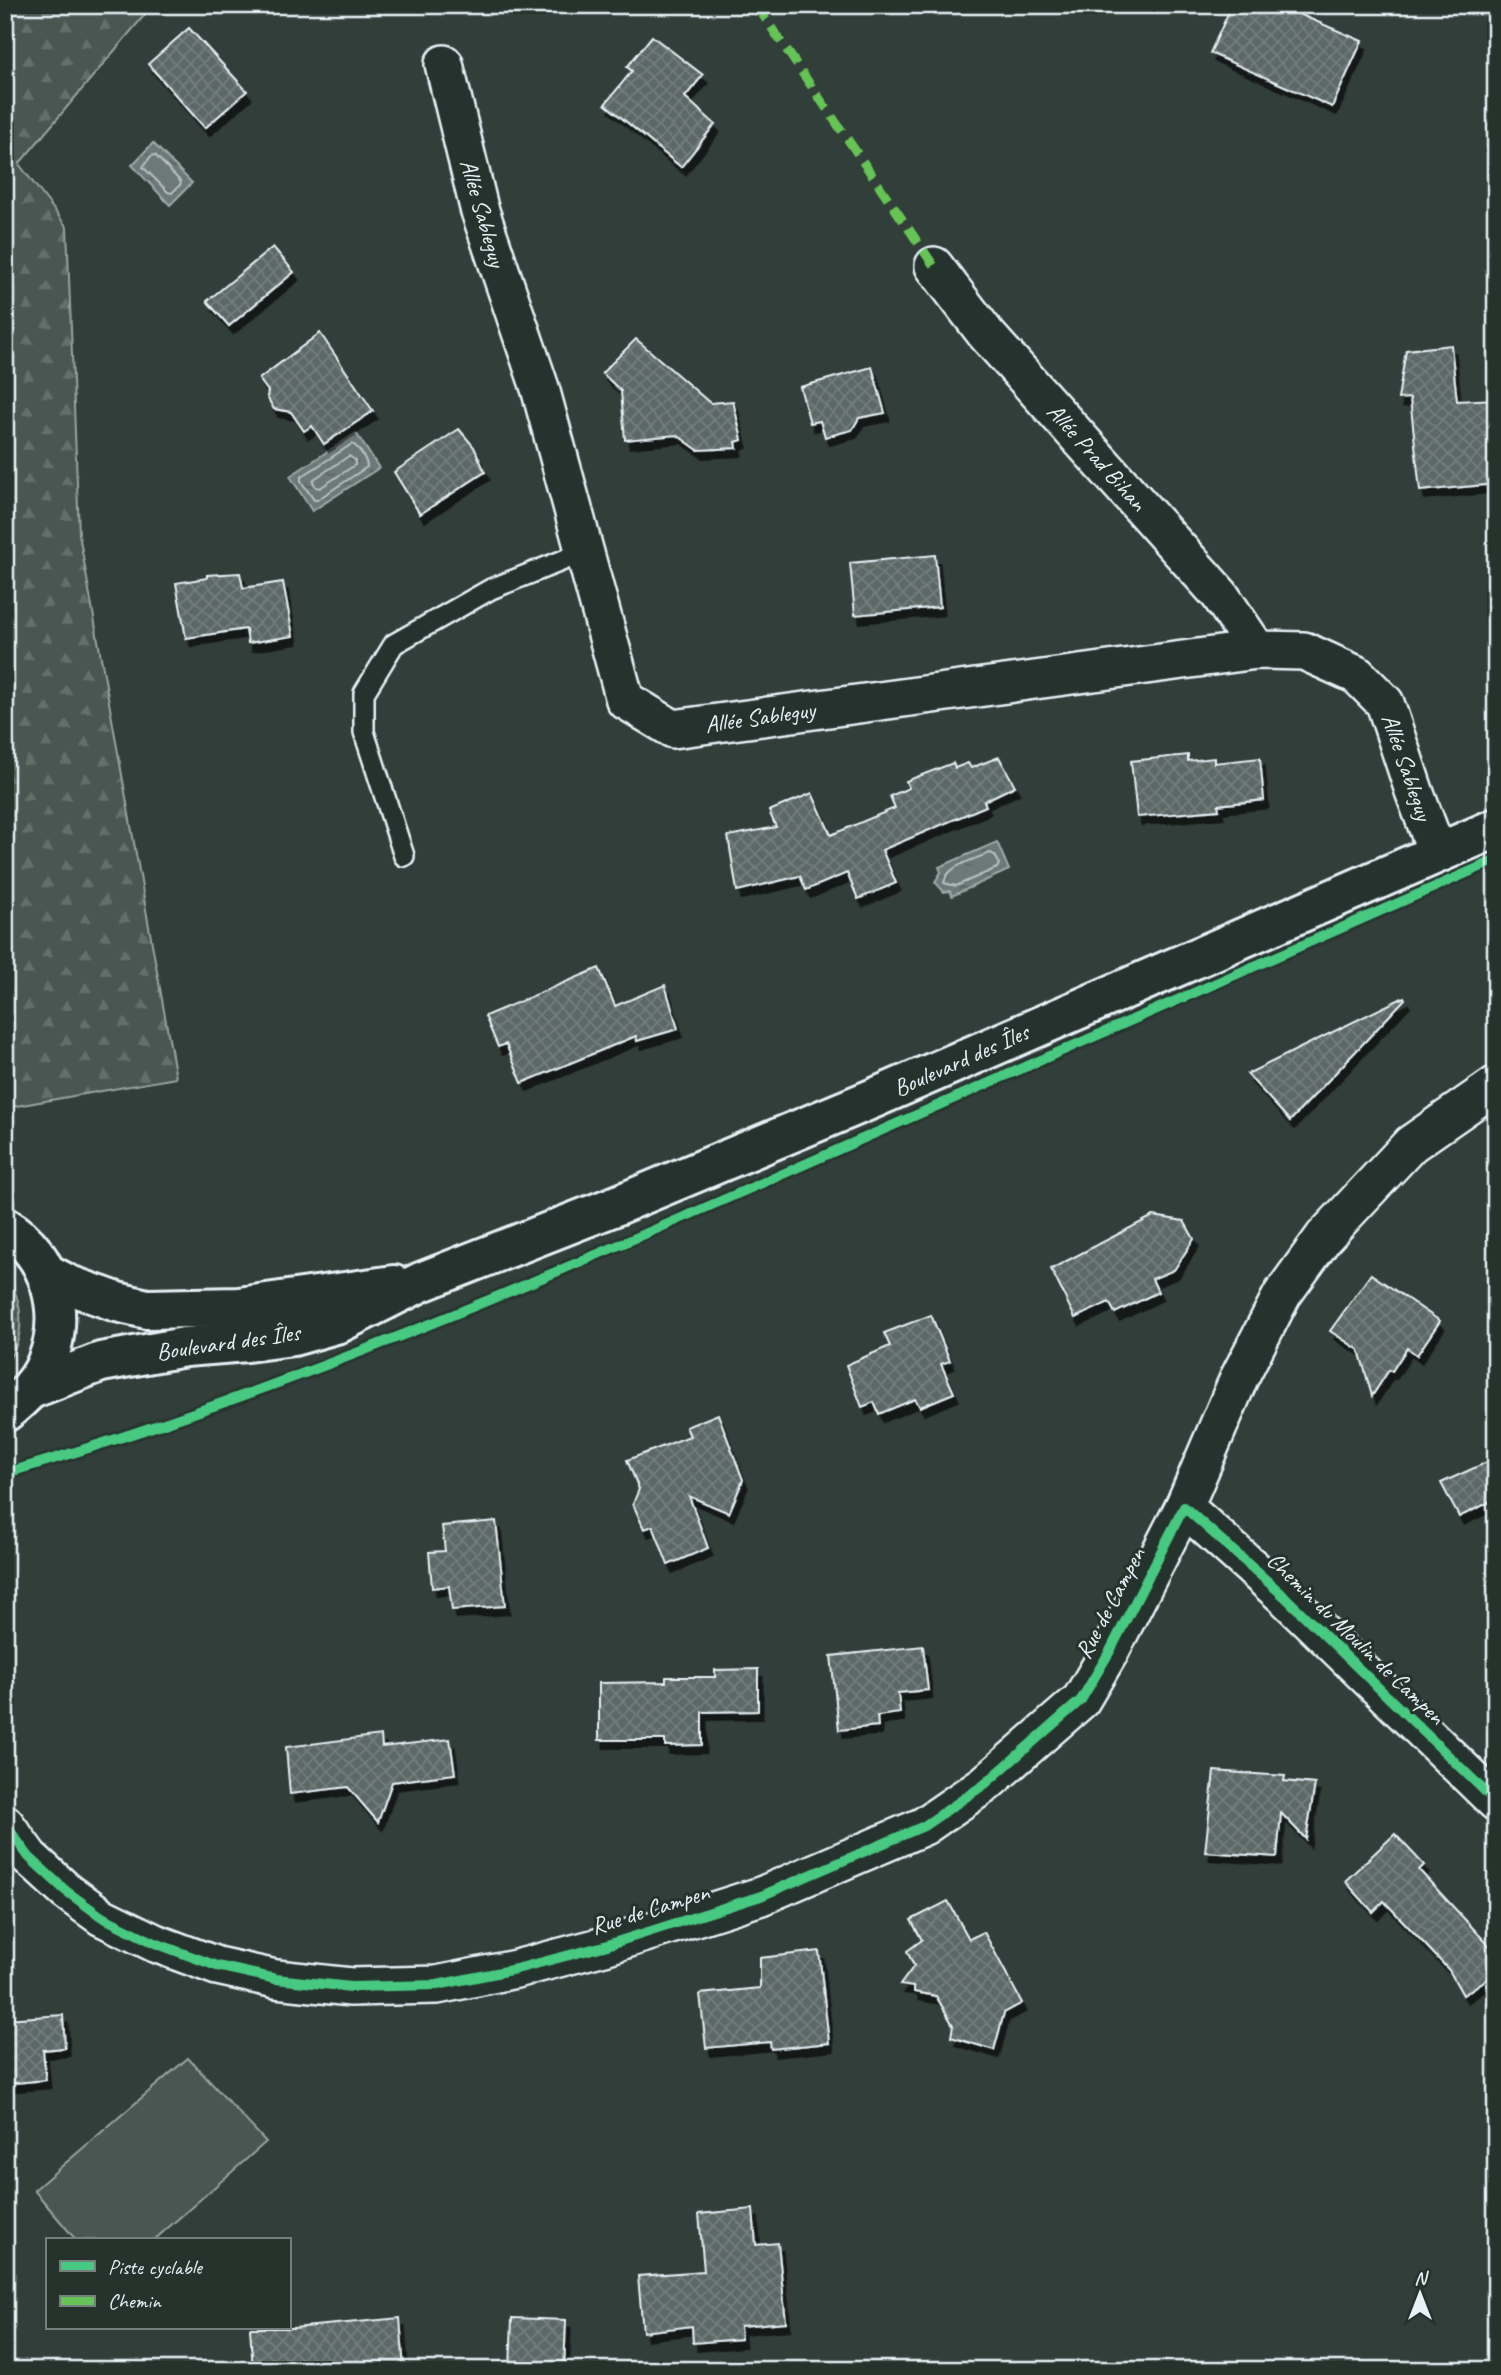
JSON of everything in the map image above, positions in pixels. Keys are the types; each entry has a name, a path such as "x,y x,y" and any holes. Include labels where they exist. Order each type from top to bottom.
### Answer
{"main road":[{"name":"Boulevard des Îles","path":"18,1401 101,1362 185,1346 293,1336 339,1323 421,1282 620,1204 860,1104 1496,828"},
{"path":"5,1227 13,1231 33,1252 48,1273 55,1305 55,1336 46,1364 18,1401"},
{"name":"Boulevard des Îles","path":"48,1273 69,1285 117,1303 148,1309 239,1307 331,1292 421,1282"}],"street":[{"name":"Allée Sableguy","path":"444,64 479,208 540,388 625,700 673,729 1257,650 1304,651 1357,675 1385,704 1437,852"},
{"name":"Allée Prad Bihan","path":"934,266 986,334 1220,595 1257,650"},
{"name":"Rue de Campen","path":"5,1825 29,1857 66,1891 102,1917 155,1943 217,1966 276,1979 351,1987 437,1985 516,1969 616,1942 761,1896 924,1826 985,1784 1081,1700 1110,1651 1184,1507 1239,1378 1282,1295 1324,1237 1410,1144 1496,1085"},
{"name":"Chemin du Moulin de Campen","path":"1184,1507 1284,1596 1496,1802"}],"lane":[{"path":"404,856 364,732 364,693 394,644 491,589 584,552"}],"green space":[{"path":"5,5 153,5 19,164 67,227 79,534 176,1078 5,1108"},
{"path":"5,1274 16,1295 20,1331 12,1354 5,1364"},
{"path":"188,2058 266,2142 156,2238 74,2238 34,2190"}],"water":[{"path":"153,143 192,183 170,205 132,165"},
{"path":"356,433 379,468 312,511 290,476"},
{"path":"997,842 1009,870 952,896 950,891 944,892 935,882 941,872 939,867"}],"building":[{"path":"1232,5 1278,5 1362,41 1332,107 1210,53"},
{"path":"189,28 247,91 205,128 148,64"},
{"path":"652,36 703,75 685,97 715,124 681,167 605,104 632,71 627,67"},
{"path":"273,247 294,272 229,326 207,301"},
{"path":"320,333 373,411 324,444 312,426 304,431 291,412 274,409 267,397 268,391 259,379"},
{"path":"636,339 710,403 733,401 742,440 736,442 737,448 698,450 677,435 625,440 621,391 602,373"},
{"path":"1451,345 1457,401 1496,399 1496,484 1420,491 1410,398 1398,399 1406,350"},
{"path":"872,367 885,413 859,418 852,430 825,437 820,421 810,423 800,387"},
{"path":"459,429 474,447 485,472 420,514 394,472"},
{"path":"935,555 940,607 855,615 850,563"},
{"path":"240,573 243,588 283,582 293,636 248,643 246,629 186,638 176,583 207,578 207,575"},
{"path":"1188,755 1188,761 1214,758 1214,763 1260,758 1264,800 1218,805 1219,810 1137,817 1131,761"},
{"path":"999,757 1015,786 984,801 986,806 882,850 896,883 858,899 847,873 806,890 800,876 737,891 728,836 776,827 769,811 812,793 831,835 895,808 890,796 909,788 906,781 953,763 955,768 968,763 971,768"},
{"path":"599,968 615,1006 665,985 678,1029 637,1041 636,1036 522,1083 506,1044 498,1047 485,1016"},
{"path":"1404,997 1290,1121 1247,1074"},
{"path":"1153,1216 1184,1221 1194,1239 1174,1270 1152,1279 1158,1292 1115,1313 1109,1302 1075,1318 1051,1269"},
{"path":"1371,1274 1440,1321 1417,1355 1407,1348 1372,1396 1359,1350 1330,1331"},
{"path":"931,1315 950,1361 941,1364 954,1393 920,1407 915,1399 879,1414 874,1402 862,1407 846,1365 890,1346 884,1333"},
{"path":"718,1414 743,1480 729,1513 689,1496 708,1548 668,1565 653,1526 644,1529 633,1504 639,1489 627,1460 690,1436 686,1427"},
{"path":"1496,1458 1496,1499 1459,1517 1441,1483"},
{"path":"496,1521 505,1606 452,1610 449,1586 432,1588 429,1552 445,1551 442,1526"},
{"path":"923,1646 928,1690 898,1693 900,1713 877,1716 878,1726 839,1730 831,1656"},
{"path":"758,1669 758,1711 702,1712 702,1745 665,1746 665,1740 599,1740 599,1683 666,1682 666,1677 715,1677 715,1670"},
{"path":"381,1735 382,1747 450,1739 455,1774 392,1782 378,1822 348,1787 290,1794 286,1747"},
{"path":"1214,1771 1285,1776 1284,1781 1315,1784 1306,1839 1281,1813 1277,1857 1205,1852"},
{"path":"1395,1834 1424,1865 1419,1870 1496,1953 1496,1973 1463,1995 1449,1970 1384,1901 1373,1912 1345,1881"},
{"path":"948,1901 969,1939 984,1932 1022,2003 1004,2013 994,2050 951,2037 953,2025 936,1996 914,1992 914,1987 900,1985 914,1966 907,1951 922,1940 911,1920"},
{"path":"819,1951 829,2043 771,2049 770,2042 706,2048 700,1994 760,1988 760,1958"},
{"path":"63,2015 65,2048 43,2050 46,2080 5,2084 5,2019"},
{"path":"753,2209 756,2245 778,2243 786,2322 740,2326 741,2339 693,2343 692,2326 643,2332 638,2276 704,2271 699,2214"},
{"path":"400,2318 404,2370 253,2370 250,2330"},
{"path":"512,2318 566,2320 564,2370 510,2370"}],"marked path":[{"path":"756,5 934,266"}],"cycle path":[{"path":"13,1471 213,1406 408,1333 698,1211 1496,860"},
{"path":"5,1824 29,1857 66,1891 102,1917 155,1943 217,1966 276,1979 351,1987 437,1985 516,1969 604,1946 761,1896 924,1826 985,1784 1081,1700 1110,1651 1184,1507 1284,1596 1496,1802"}]}
